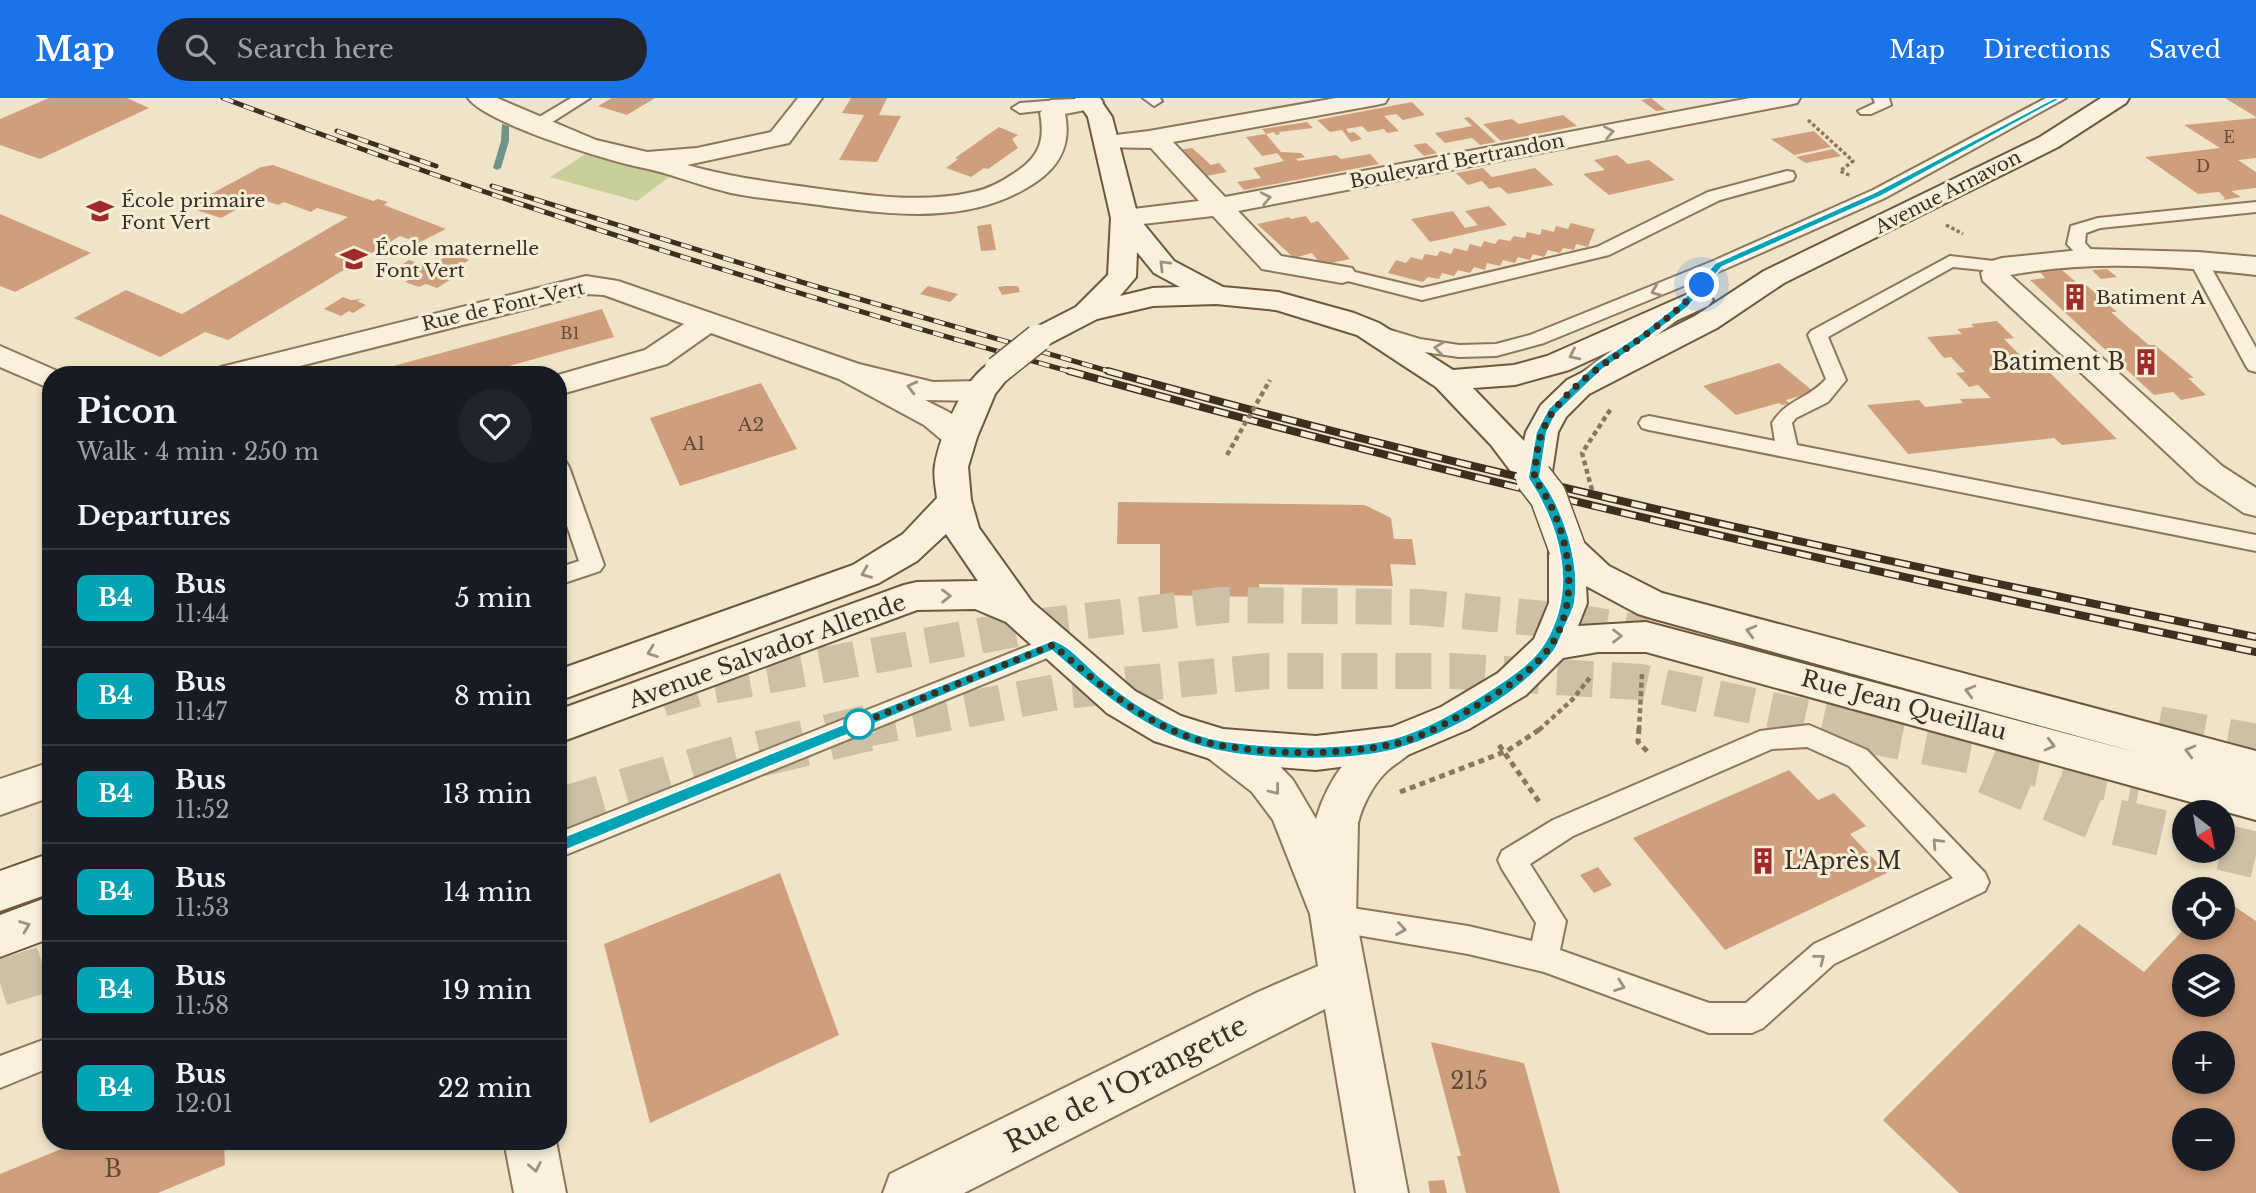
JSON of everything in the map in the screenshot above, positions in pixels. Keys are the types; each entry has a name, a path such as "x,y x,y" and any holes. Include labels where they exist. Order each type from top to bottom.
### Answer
{"street":[{"path":"480,98 571,140 732,185 892,207 950,205 990,195 1026,178 1051,156 1058,134 1052,113 1060,105 1089,100 1100,117 1108,142 1125,218 1122,277 1087,313"},
{"path":"644,160 690,156 780,138 810,98"},
{"path":"1108,142 1149,139 1376,98"},
{"name":"Boulevard Bertrandon","path":"1125,218 1217,207 1788,98"},
{"name":"Avenue Arnavon","path":"1534,478 1542,432 1552,412 1578,387 1706,322 1774,277 2049,142 2117,98"},
{"path":"780,138 809,184 849,201"},
{"path":"1149,139 1160,144 1272,263 1342,274"},
{"path":"1125,218 1164,267 1216,295"},
{"path":"2256,266 2198,260 2088,257 2002,267 1995,273 1997,281 2210,474 2256,504"},
{"name":"Avenue Arnavon","path":"1447,380 1515,375 1558,363 1685,304 1774,277"},
{"name":"Rue de Font-Vert","path":"263,366 573,286 608,287 850,372 933,392 989,380"},
{"path":"1382,1193 1333,918 1336,823 1342,802 1370,761 1396,743 1455,718 1512,684 1550,647 1568,603 1567,548 1548,496 1503,437 1447,380 1368,328 1278,301 1216,295 1153,297 1087,313 1038,338 989,380 960,437 951,467 954,499 962,531 1018,612 1053,645 1121,702 1168,729 1223,746 1316,753 1396,743"},
{"path":"567,382 656,357 707,322"},
{"path":"0,355 42,375"},
{"name":"Rue de Font-Vert","path":"850,372 934,416 960,437"},
{"name":"Avenue Salvador Allende","path":"567,683 866,574 894,561 936,526 954,499"},
{"name":"Rue Jean Queillau","path":"1567,548 1596,575 1651,604 2256,768"},
{"name":"Avenue Salvador Allende","path":"567,724 904,599 917,596 979,595 1018,612"},
{"name":"Rue Jean Queillau","path":"1550,647 1581,638 1613,635 1646,637 2256,802"},
{"path":"1223,746 1266,778 1284,801 1333,918"},
{"path":"0,797 42,782"},
{"path":"0,891 42,876"},
{"path":"0,936 42,920"},
{"name":"Rue de l'Orangette","path":"909,1193 1275,1008 1343,978"},
{"path":"532,1150 540,1193"}],"lane":[{"path":"537,125 582,98"},
{"path":"1866,111 1883,105 1881,98"},
{"path":"1368,328 1417,345 1459,351 1496,349 1537,340 1719,265 1879,194 2057,98"},
{"path":"1004,119 1019,103 1060,105"},
{"path":"1342,274 1422,295 1603,251 1714,196 1787,176"},
{"path":"2088,257 2076,244 2077,230 2098,223 2256,207"},
{"path":"2198,260 2256,366"},
{"path":"1787,450 1782,423 1789,414 1821,397 1836,380 1818,335 1950,261 2002,267"},
{"path":"1578,387 1599,367 1685,304 1719,265"},
{"path":"1649,423 2256,543"},
{"path":"567,493 592,565 567,574"},
{"path":"567,842 1053,645"},
{"path":"1333,918 1468,940 1544,958 1709,1018 1752,1018 1824,954 1975,883 1858,758 1809,736 1769,739 1563,828 1527,848 1512,860 1552,921 1544,958"},
{"path":"0,1072 42,1056"}],"path":[{"path":"1753,105 1808,120 1853,160 1840,170 1879,194"},
{"path":"1915,210 1952,229"},
{"path":"1227,455 1270,380"},
{"path":"1638,742 1642,660"},
{"path":"1499,745 1545,809"}],"green space":[{"path":"587,153 669,177 637,201 550,177"}],"building":[{"path":"49,98 127,98 149,108 40,159 0,145 0,119"},
{"path":"612,98 655,98 627,115 598,106"},
{"path":"851,98 887,98 879,115 901,116 877,162 839,160 864,115 842,113"},
{"path":"1651,98 1666,110 1656,111 1641,100"},
{"path":"2225,98 2256,98 2256,117"},
{"path":"1412,102 1425,115 1403,120 1396,114 1384,116 1399,131 1387,133 1384,129 1368,132 1362,126 1346,129 1362,139 1351,142 1342,130 1330,132 1317,120"},
{"path":"1563,115 1577,126 1501,141 1483,124 1512,119 1519,124"},
{"path":"1469,117 1496,142 1480,145 1472,138 1445,143 1435,133 1472,126 1464,118"},
{"path":"2256,118 2256,158 2238,160 2256,172 2256,188 2231,191 2241,197 2223,200 2225,198 2219,192 2198,194 2145,157 2220,148 2184,125"},
{"path":"1307,122 1313,128 1279,132 1280,134 1276,135 1274,132 1266,134 1262,129"},
{"path":"999,127 1018,135 1012,139 1018,148 988,169 984,168 971,177 946,168 958,159 955,158"},
{"path":"1814,131 1831,147 1794,155 1771,139"},
{"path":"1266,134 1281,152 1301,153 1305,157 1296,159 1298,161 1336,155 1341,159 1370,154 1379,164 1244,190 1237,182 1261,178 1253,168 1284,161 1277,153 1262,156 1246,137"},
{"path":"1426,143 1437,153 1424,156 1413,145"},
{"path":"1192,148 1211,165 1219,163 1227,172 1206,176 1179,150"},
{"path":"1833,149 1841,156 1806,163 1796,157"},
{"path":"1617,155 1628,164 1649,160 1675,180 1609,195 1583,174 1605,170 1594,160"},
{"path":"273,165 373,201 378,199 388,202 384,205 446,229 418,243 400,236 228,340 205,332 160,357 74,318 126,290 182,314 348,217 317,208 311,212 284,202 278,205 258,198 221,218 187,207 261,167"},
{"path":"1483,168 1492,177 1535,168 1554,185 1508,194 1500,187 1489,189 1482,181 1468,185 1456,173"},
{"path":"1489,206 1507,225 1430,242 1411,219 1453,211 1465,228 1478,225 1465,211"},
{"path":"0,214 91,253 15,292 0,286"},
{"path":"1306,216 1311,223 1318,221 1350,259 1321,265 1312,253 1294,258 1257,224"},
{"path":"1571,223 1595,229 1588,247 1576,244 1574,250 1563,248 1560,253 1548,250 1544,257 1533,254 1530,260 1518,257 1515,263 1503,260 1500,266 1487,263 1485,270 1474,267 1470,273 1458,270 1454,276 1442,273 1439,279 1428,277 1423,282 1388,273 1396,260 1406,263 1411,257 1422,260 1425,254 1437,256 1440,251 1451,254 1454,248 1467,251 1470,244 1481,247 1484,241 1495,244 1499,239 1510,241 1514,236 1525,238 1527,232 1540,235 1542,229 1554,232 1556,226 1568,229"},
{"path":"991,224 996,250 981,251 977,226"},
{"path":"452,253 469,260 457,268 464,271 437,288 426,284 419,287 405,282 410,279 390,272 409,260 429,267"},
{"path":"2107,269 2117,277 2101,279 2092,270"},
{"path":"2062,270 2077,283 2084,283 2117,312 2111,312 2130,329 2149,345 2155,345 2194,378 2188,378 2206,395 2181,400 2173,392 2154,395 2030,280 2045,278 2040,272"},
{"path":"928,286 958,294 950,302 920,294"},
{"path":"1018,286 1020,292 1002,295 998,287"},
{"path":"343,297 351,300 362,299 357,301 366,305 341,316 324,309"},
{"path":"602,309 614,337 509,366 393,366"},
{"path":"1997,321 2014,338 2004,339 2036,371 2046,369 2117,439 2062,445 2054,438 1908,454 1867,405 1919,400 1925,407 1963,403 1960,399 1991,398 1978,385 1969,387 1956,373 1965,372 1951,357 1944,358 1927,337 1962,334 1957,329 1974,327 1971,324"},
{"path":"1779,363 1814,392 1786,400 1790,404 1779,403 1736,415 1703,386"},
{"path":"761,383 797,449 680,486 650,418"},
{"path":"1118,502 1365,505 1391,518 1394,539 1412,539 1416,565 1390,564 1393,586 1259,584 1259,597 1160,595 1160,544 1117,544"},
{"name":"L'Après M","path":"1789,770 1818,800 1834,793 1866,826 1850,834 1887,873 1725,950 1633,838"},
{"path":"1598,867 1612,885 1594,893 1580,875"},
{"path":"780,873 839,1035 650,1123 604,944"},
{"path":"2235,907 2256,921 2256,1193 1959,1193 1883,1120 2079,924 2144,972 2174,940 2235,940"},
{"path":"1431,1042 1524,1063 1560,1193 1466,1193 1457,1156 1461,1156"},
{"path":"59,1150 224,1150 225,1165 158,1193 0,1193 0,1174"},
{"path":"1444,1180 1447,1193 1430,1193 1428,1181"}],"waterway":[{"path":"497,168 505,141 505,126"}],"tunnel":[{"path":"662,699 696,689 1016,629 1223,605 1418,607 1577,622 1645,634"},
{"path":"1749,654 1893,680"},
{"path":"860,730 1062,691 1268,671 1453,671 1641,682 1865,730"},
{"path":"567,808 733,760 868,728"},
{"path":"1857,728 2140,784"},
{"path":"2163,730 2158,729 2256,747"},
{"path":"1987,771 2098,818 2172,835"},
{"path":"2235,850 2256,855"},
{"path":"0,983 42,970"}],"railway":[{"path":"223,98 540,211 753,279 1075,373"},
{"path":"337,131 436,166"},
{"path":"492,186 811,285 1110,371"},
{"path":"1069,371 1364,449 1660,522 1957,589 2256,652"},
{"path":"1110,371 1250,410 1536,481 1824,547 2256,637"},
{"path":"1110,371 1115,373"}],"bus line":[{"name":"B4","path":"567,842 1053,645 1121,702 1168,729 1223,746 1316,753 1396,743 1455,718 1512,684 1550,647 1568,603 1567,548 1548,496 1534,478 1542,432 1552,412 1599,367 1685,304 1719,265 1879,194 2058,98"}],"place":[{"name":"École primaire Font Vert","path":"100,211"},
{"name":"École maternelle Font Vert","path":"354,259"},
{"name":"Batiment A","path":"2075,297"},
{"name":"Batiment B","path":"2146,362"},
{"name":"L'Après M","path":"1763,861"}],"route":[{"path":"859,724 856,725 1053,645 1121,702 1168,729 1223,746 1316,753 1396,743 1455,718 1512,684 1550,647 1568,603 1567,548 1548,496 1534,478 1542,432 1552,412 1599,367 1685,304 1702,285"}]}
